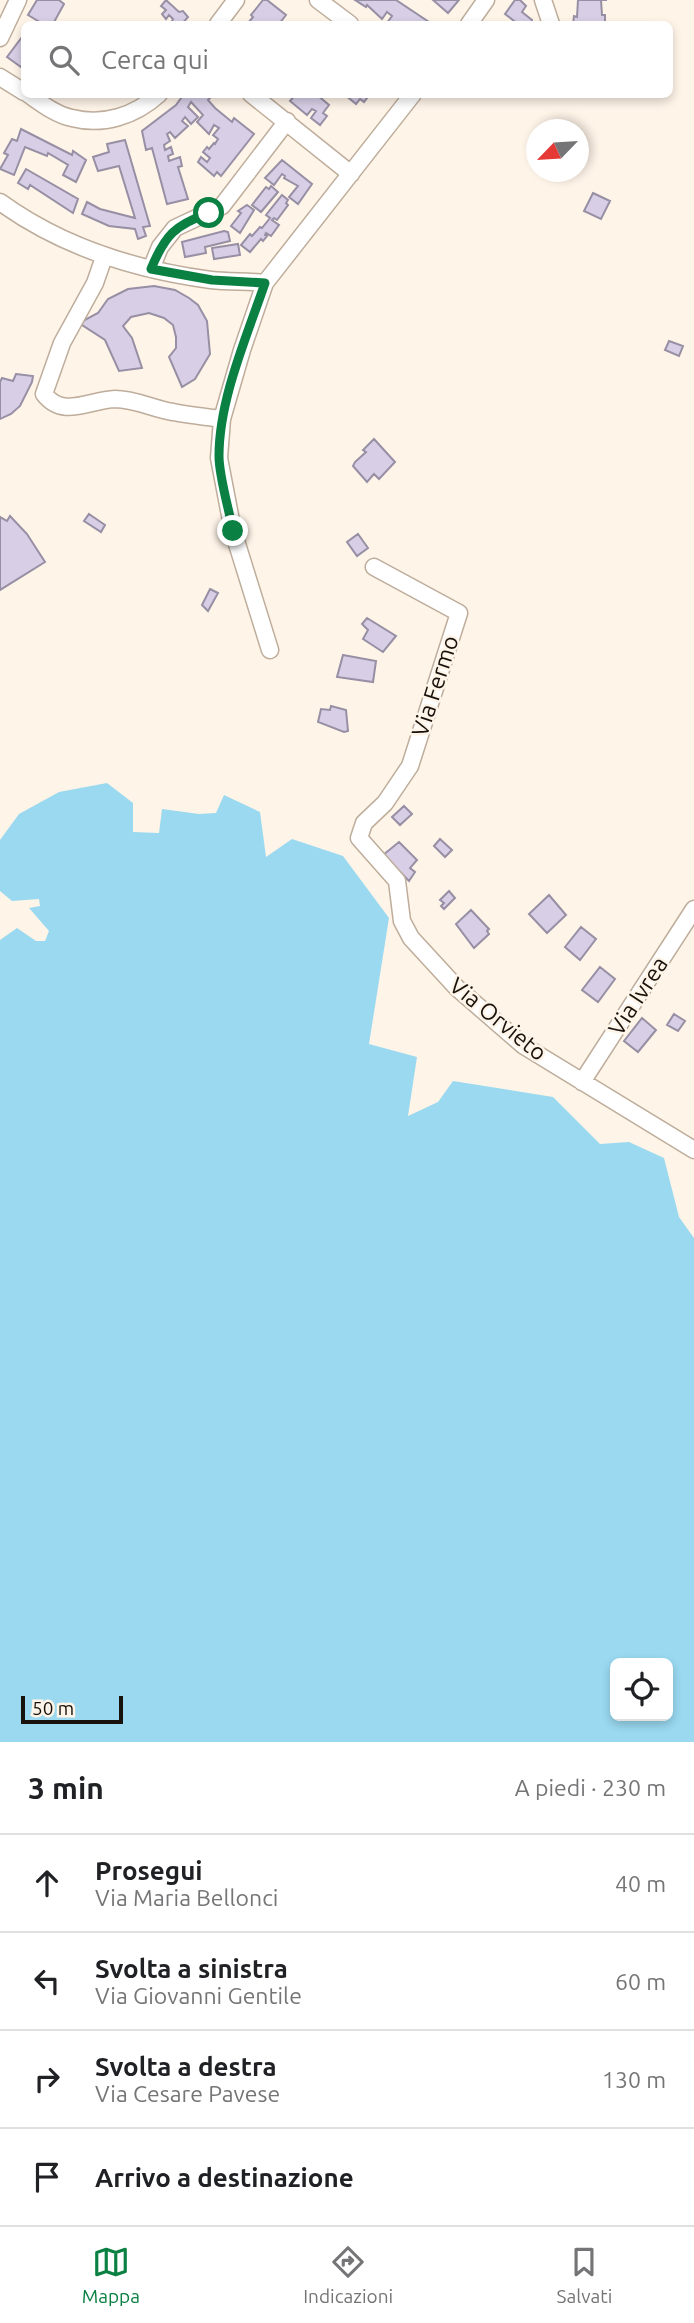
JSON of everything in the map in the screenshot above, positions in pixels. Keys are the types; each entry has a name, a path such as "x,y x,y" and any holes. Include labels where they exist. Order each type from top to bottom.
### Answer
{"street":[{"path":"0,38 18,0"},
{"path":"220,21 236,0"},
{"path":"318,0 346,21"},
{"path":"471,21 486,0"},
{"path":"543,0 550,21"},
{"path":"0,76 21,90"},
{"path":"35,98 71,118 97,121 123,117 146,106 155,98"},
{"path":"256,98 351,174"},
{"path":"270,650 233,531 219,458 222,419 265,283 410,98"},
{"path":"151,269 160,247 175,228 222,206 287,121"},
{"path":"0,202 46,231 104,257 212,280 265,283"},
{"path":"104,257 95,284 62,343 44,394 51,403 64,408 123,399 172,412 222,419"},
{"name":"Via Fermo","path":"359,838 364,823 385,803 410,766 458,613 374,567"},
{"name":"Via Orvieto","path":"359,838 397,881 402,921 411,938 457,988 524,1046 694,1150"},
{"name":"Via Ivrea","path":"582,1082 694,909"}],"water":[{"path":"107,783 133,803 133,832 159,833 162,809 199,814 216,813 224,795 260,812 266,857 292,839 343,856 389,918 369,1044 417,1057 408,1116 438,1102 453,1081 553,1097 600,1144 629,1142 664,1158 679,1217 694,1238 694,1742 0,1742 0,940 17,928 36,941 45,941 49,931 29,908 40,906 39,899 12,901 0,891 0,840 19,814 59,792"}],"building":[{"path":"37,0 59,0 64,4 55,21 38,21 28,15"},
{"path":"166,0 188,17 185,21 172,21 169,15 166,19 162,14 166,10 161,6"},
{"path":"263,0 267,0 286,15 281,21 250,21 253,17 251,15"},
{"path":"355,0 396,0 428,21 388,21 392,16 387,12 382,19 367,5 366,7"},
{"path":"433,0 459,0 448,13"},
{"path":"515,0 520,0 526,6 522,12 532,21 514,21 505,14"},
{"path":"578,0 601,0 605,21 573,21 574,16 577,17"},
{"path":"21,38 21,67 7,57"},
{"path":"181,98 210,98 208,100 215,108 232,122 234,118 254,134 221,176 217,172 214,176 198,162 201,157 207,162 210,158 203,152 215,144 218,139 213,135 219,128 214,125 209,134 197,122 203,115 191,102 188,107 198,117 191,124 185,117 182,121 188,126 175,138 170,132 167,134 170,141 164,145 165,150 171,147 173,154 168,156 169,161 180,157 182,166 178,167 188,199 167,204 152,148 146,150 142,131"},
{"path":"293,98 321,98 329,105 323,113 327,116 320,125 311,118 316,111 312,109 307,115 290,101"},
{"path":"349,98 367,98 364,102 360,99 356,104"},
{"path":"21,129 72,155 73,151 86,160 76,182 63,175 68,165 48,153 47,156 25,147 14,175 0,169 8,155 4,153 12,139 17,141"},
{"path":"125,140 150,226 143,227 146,236 138,239 135,229 109,226 82,214 87,202 100,209 135,218 119,166 98,171 93,157 109,152 107,144"},
{"path":"282,160 312,184 298,204 289,197 298,186 282,174 274,185 265,178"},
{"path":"26,169 78,199 73,213 30,185 28,189 18,183"},
{"path":"271,186 278,192 261,212 252,205 266,187 269,189"},
{"path":"593,193 610,201 601,219 584,211"},
{"path":"282,195 288,200 288,205 277,220 272,220 279,225 271,236 266,233 263,241 261,239 250,252 241,245 250,234 252,236 262,228 270,218 266,215"},
{"path":"247,205 254,210 240,233 231,226 241,213 238,211"},
{"path":"228,232 230,241 205,247 206,253 185,257 182,242"},
{"path":"238,244 240,255 214,259 212,248"},
{"path":"154,286 175,290 189,298 198,305 207,321 210,354 195,379 182,387 169,357 176,348 173,325 164,318 149,313 131,317 123,326 132,338 142,368 119,371 105,340 79,323 98,313 108,299 128,289"},
{"path":"669,341 683,346 679,356 665,350"},
{"path":"16,374 33,376 32,382 20,406 0,419 0,382 2,378 13,381"},
{"path":"374,439 395,462 379,479 374,474 367,482 353,466"},
{"path":"89,514 105,525 101,532 84,521"},
{"path":"10,516 27,534 45,562 0,590 0,517 7,521"},
{"path":"358,534 368,548 357,556 347,542"},
{"path":"210,589 218,593 208,611 202,605"},
{"path":"367,618 396,636 383,652 363,639 368,630 362,624"},
{"path":"343,655 376,661 373,682 337,677"},
{"path":"331,706 346,710 348,731 344,732 318,722 321,709 330,710"},
{"path":"404,806 412,814 400,825 392,817"},
{"path":"440,839 452,850 445,857 434,846"},
{"path":"399,842 417,860 410,868 415,872 409,881 383,855"},
{"path":"449,891 455,898 444,909 441,906 444,903 440,900"},
{"path":"549,895 566,915 547,933 529,914"},
{"path":"471,910 489,929 489,934 474,948 456,924"},
{"path":"581,927 596,939 580,960 565,947"},
{"path":"600,967 615,979 598,1002 582,990"},
{"path":"674,1014 685,1021 678,1031 667,1025"},
{"path":"642,1018 656,1030 638,1052 624,1041"}],"route":[{"path":"209,213 175,228 160,247 151,269 212,280 265,283 222,419 219,458 233,531"}]}
